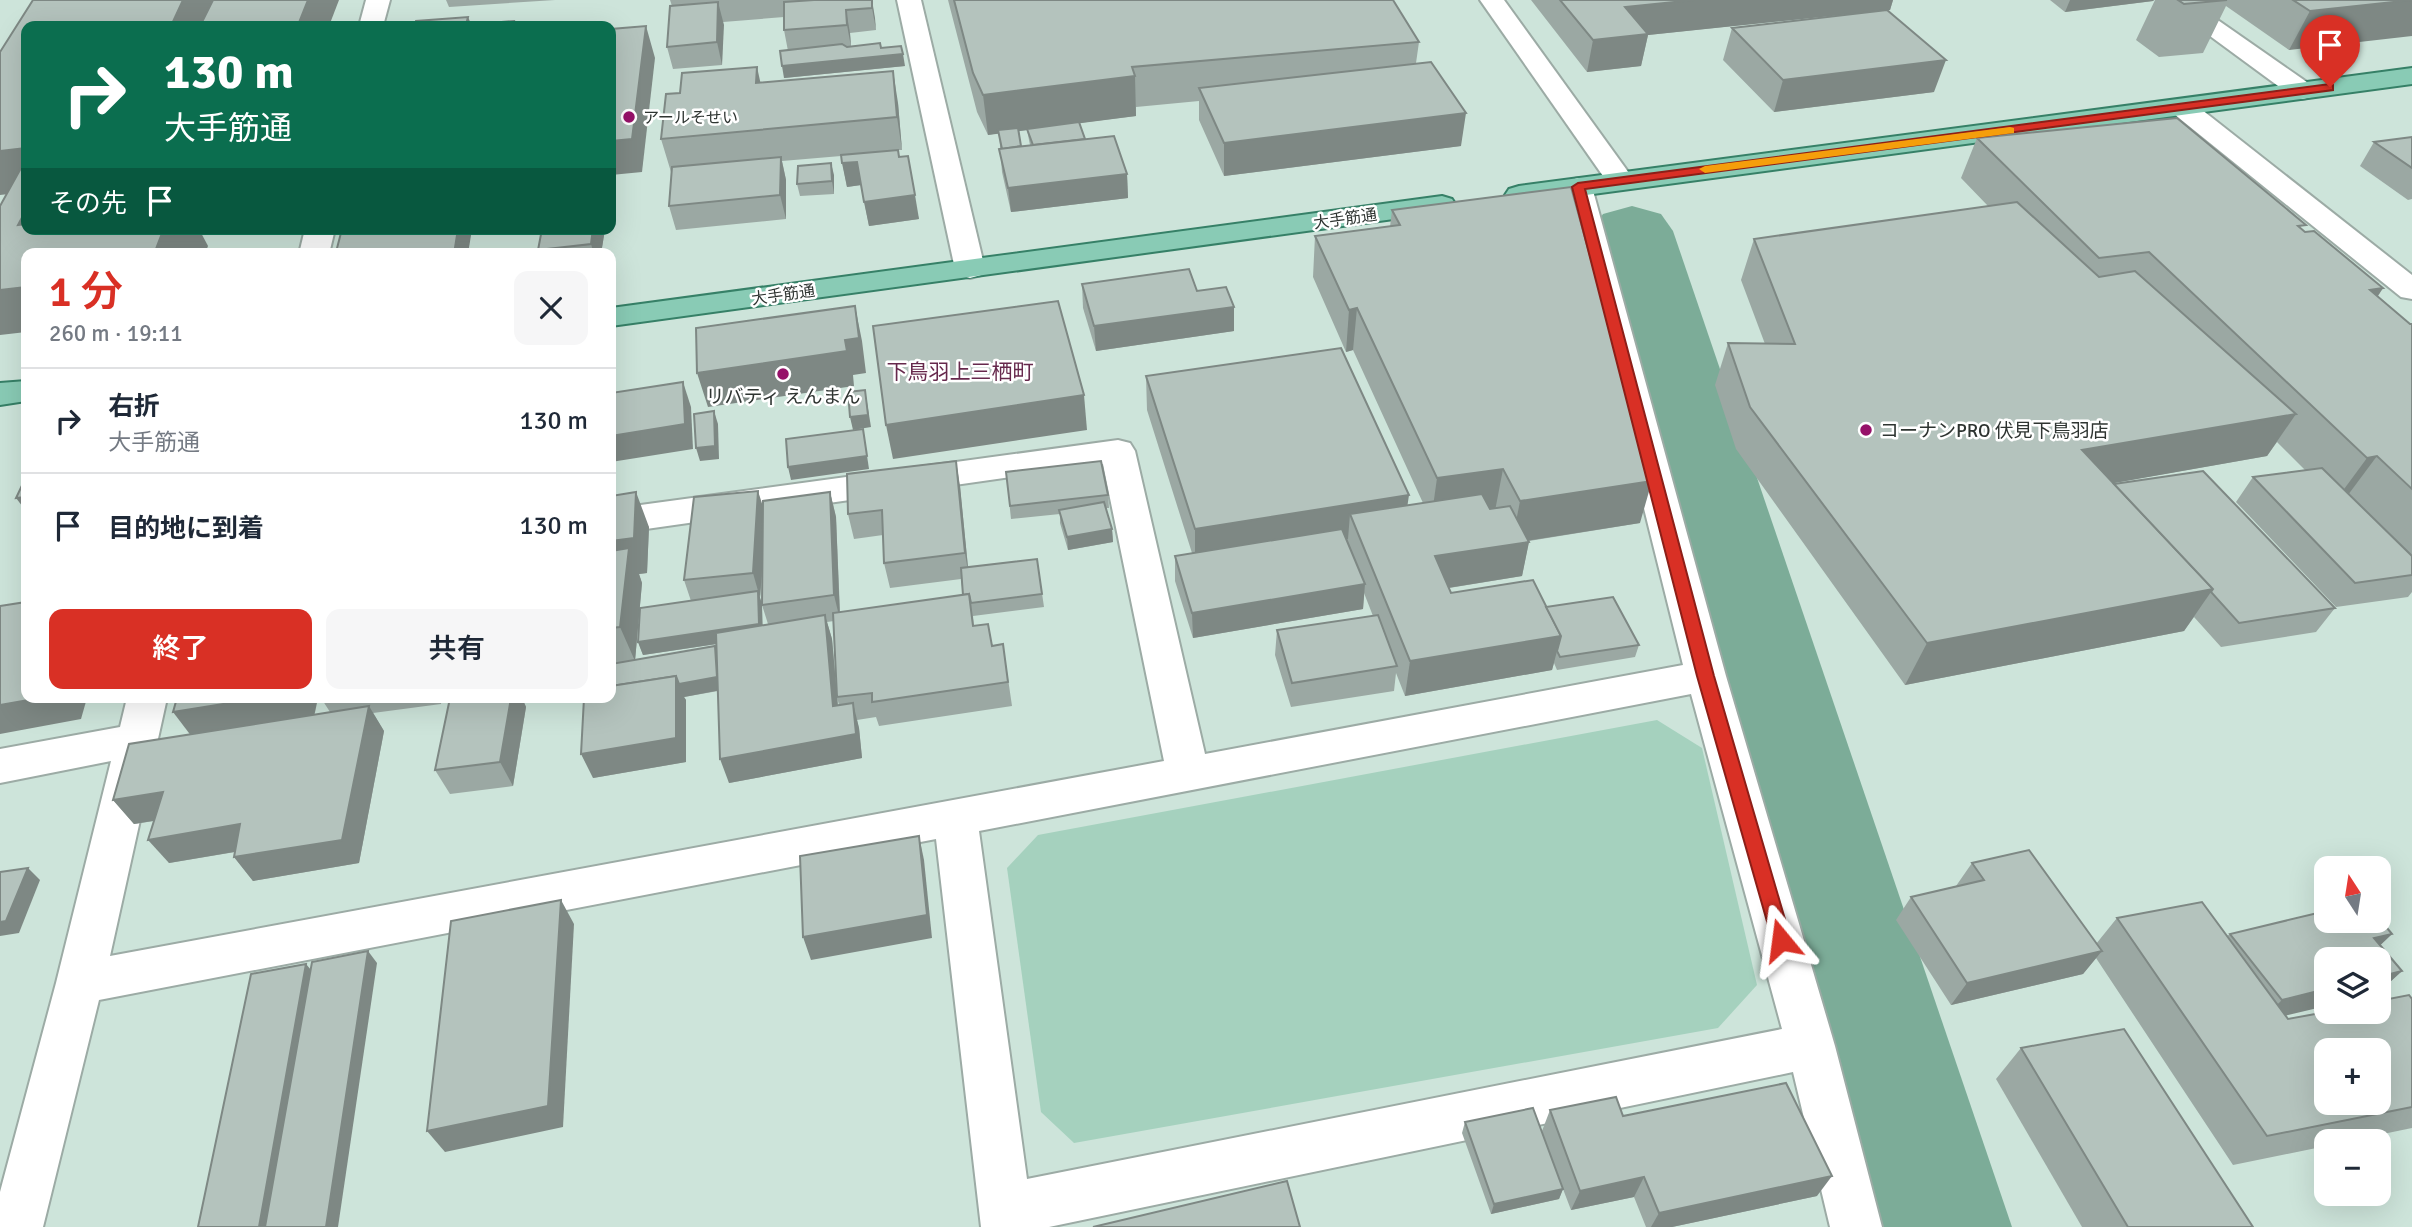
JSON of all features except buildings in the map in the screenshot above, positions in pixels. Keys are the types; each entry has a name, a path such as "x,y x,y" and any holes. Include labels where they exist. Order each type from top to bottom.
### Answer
{"main road":[{"name":"大手筋通","path":"616,316 2412,76"},
{"path":"0,394 21,392"}],"street":[{"path":"372,21 378,0"},
{"path":"909,0 970,269"},
{"path":"1492,0 1620,180"},
{"path":"2173,0 2302,91"},
{"path":"2183,108 2412,290"},
{"path":"1578,187 1706,676 1811,1046 1856,1227"},
{"path":"616,520 1118,451 1188,773"},
{"path":"80,982 1706,676"},
{"path":"0,766 142,719"},
{"path":"17,1227 80,982 142,719"},
{"path":"955,817 1006,1219 1811,1046"}],"shaded area":[{"path":"0,0 2412,0 2412,1227 0,1227"}],"green space":[{"path":"1657,720 1702,748 1757,985 1718,1028 1074,1143 1041,1112 1007,868 1038,835"}],"waterway":[{"path":"1632,231 1939,1227"}],"slow traffic":[{"path":"1705,169 2010,130"}],"place":[{"name":"アールそせい","path":"629,117"},
{"name":"リバティ えんまん","path":"783,374"},
{"name":"コーナンPRO 伏見下鳥羽店","path":"1866,430"}],"district":[{"name":"下鳥羽上三栖町","path":"960,372"}],"route":[{"path":"1781,940 1706,676 1578,187 2330,87"}]}
